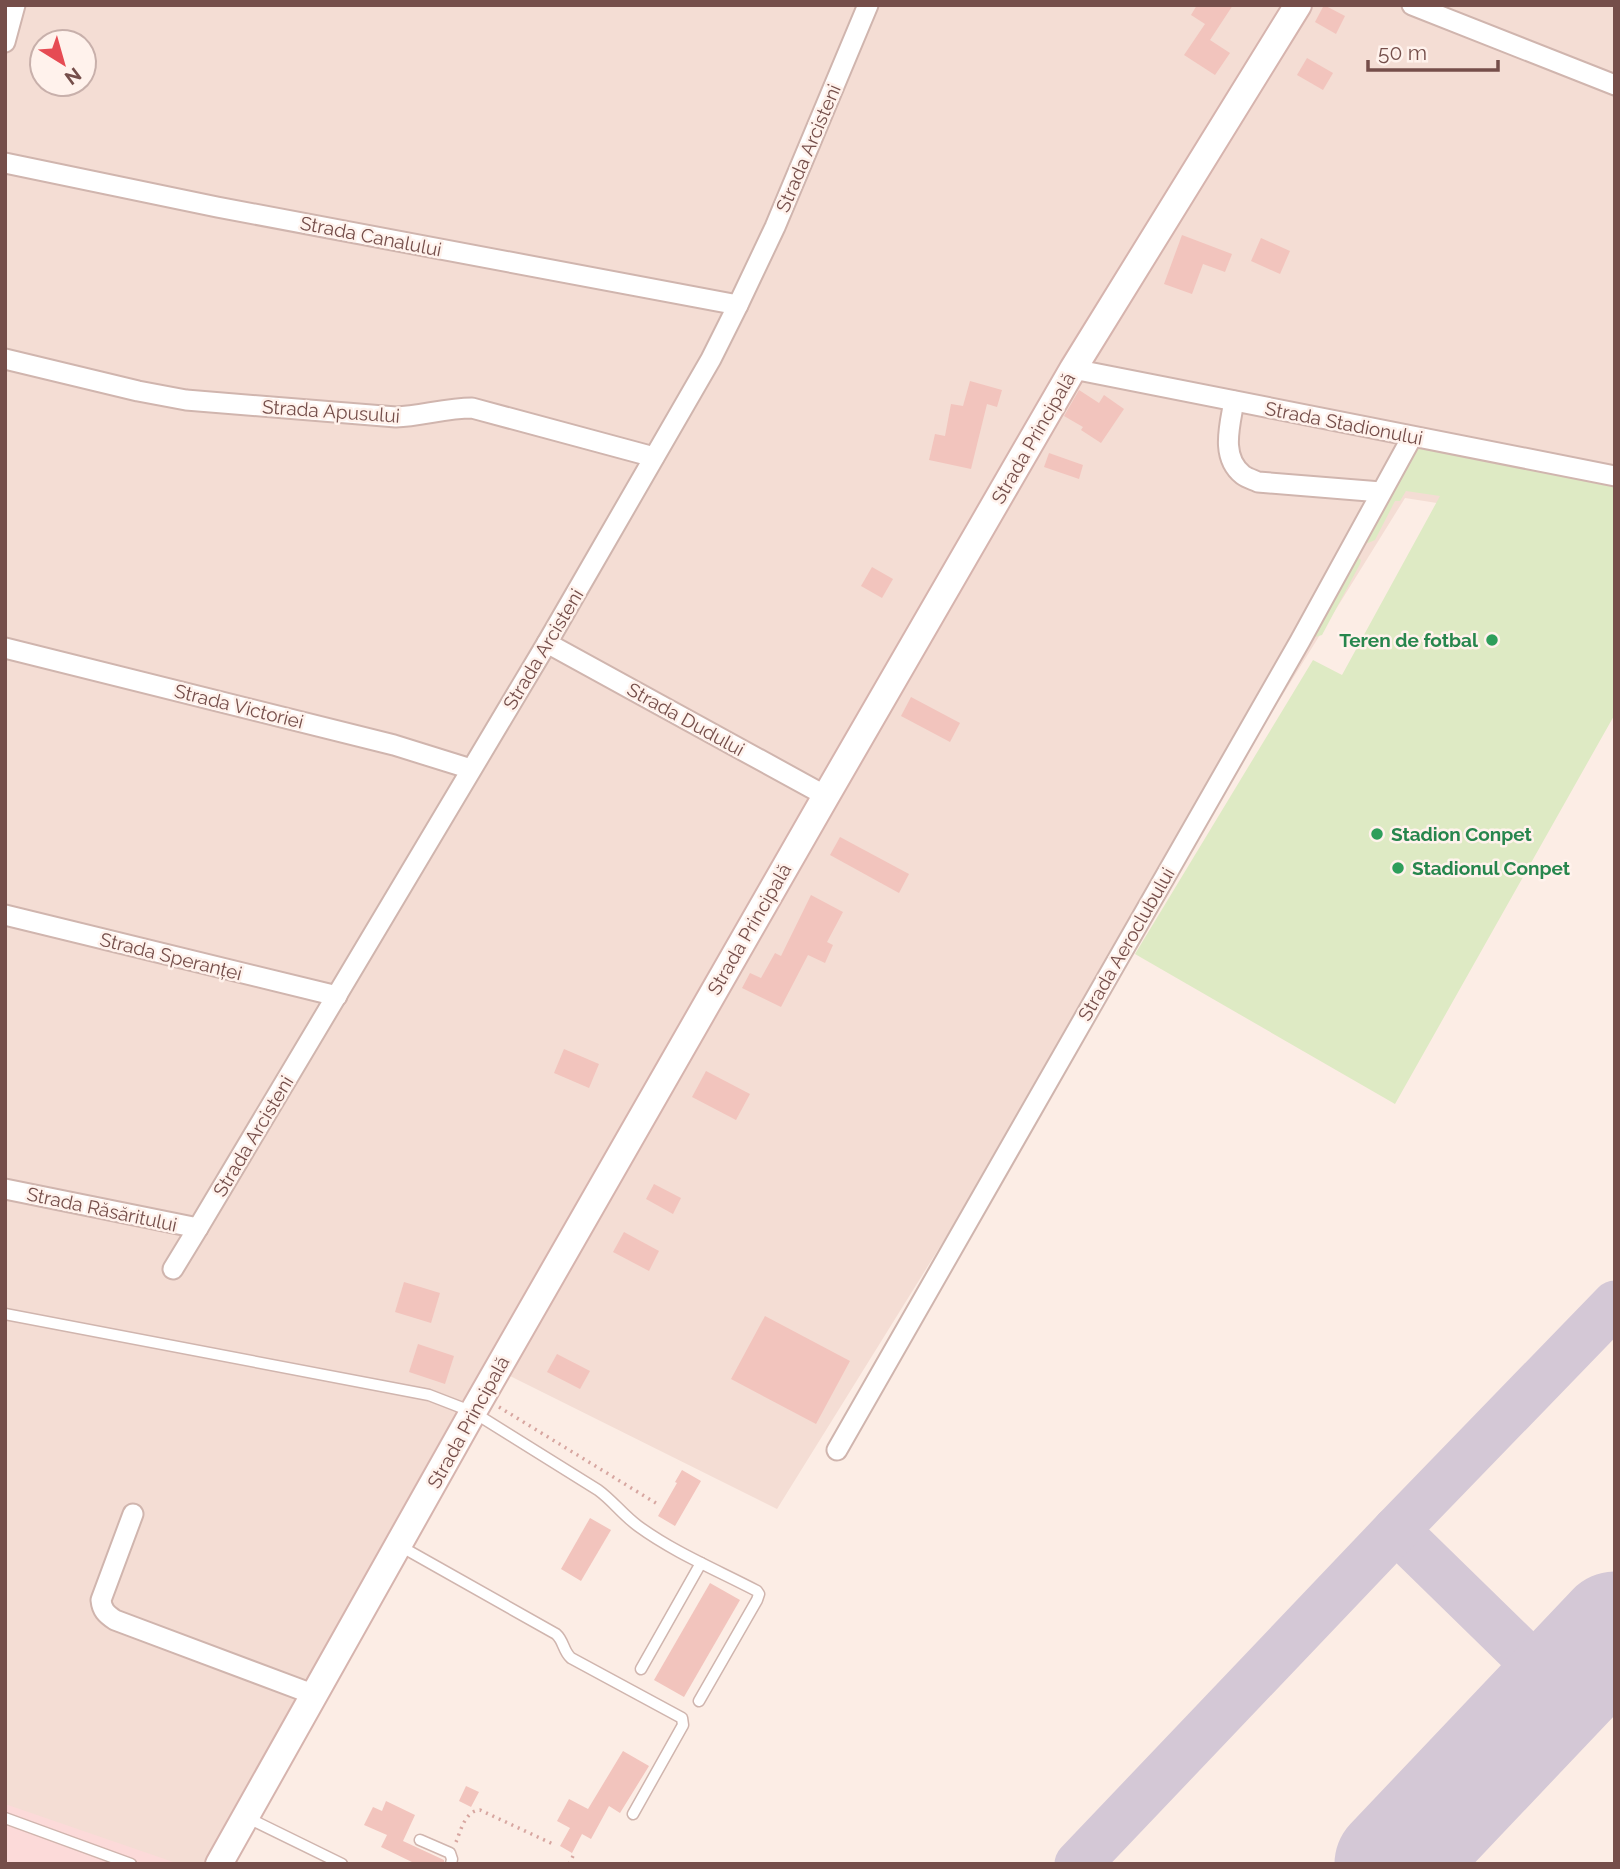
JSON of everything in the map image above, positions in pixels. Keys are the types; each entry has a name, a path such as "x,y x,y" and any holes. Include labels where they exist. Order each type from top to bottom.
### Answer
{"main road":[{"name":"Strada Principală","path":"219,1864 473,1412 1073,369 1298,5"}],"street":[{"path":"5,42 15,5"},
{"name":"Strada Arcisteni","path":"173,1269 547,643 711,359 775,227 868,5"},
{"path":"1412,5 1615,85"},
{"name":"Strada Canalului","path":"5,163 217,207 738,305"},
{"name":"Strada Apusului","path":"5,359 186,400 396,417 472,408 654,457"},
{"name":"Strada Stadionului","path":"1073,369 1615,476"},
{"path":"1234,401 1228,439 1230,454 1243,475 1258,482 1381,492"},
{"name":"Strada Aeroclubului","path":"837,1450 1293,652 1412,437"},
{"name":"Strada Dudului","path":"547,643 826,796"},
{"name":"Strada Victoriei","path":"5,648 394,745 471,769"},
{"name":"Strada Speranței","path":"5,915 337,996"},
{"name":"Strada Răsăritului","path":"5,1189 198,1228"},
{"path":"133,1514 101,1600 106,1614 115,1620 315,1695"}],"lane":[{"path":"5,1314 429,1395 473,1412 598,1490 639,1526 701,1563 757,1591 757,1600 699,1701"},
{"path":"399,1545 560,1637 566,1654 571,1658 682,1718 683,1725 633,1814"},
{"path":"641,1669 701,1563"},
{"path":"246,1817 342,1864"},
{"path":"5,1818 131,1864"},
{"path":"420,1840 450,1858"}],"path":[{"path":"499,1407 659,1505"},
{"path":"450,1858 468,1814 476,1810 555,1845"},
{"path":"569,1864 573,1856"}],"shaded area":[{"path":"5,5 1615,5 1615,531 1405,498 777,1509 506,1374 230,1864 5,1864"},
{"path":"5,1804 179,1864 5,1864"}],"green space":[{"name":"Stadion Conpet","path":"1422,444 1615,480 1615,714 1395,1104 1135,954 1313,660 1342,675 1440,496 1406,491 1400,501 1395,501 1375,540 1368,543 1361,539 1396,461"},
{"path":"1356,556 1361,560 1360,564 1322,635 1315,637 1311,633"}],"building":[{"path":"1197,5 1233,5 1210,40 1230,53 1215,75 1184,55 1205,24 1191,15"},
{"path":"1324,5 1345,16 1336,34 1315,22"},
{"path":"1307,58 1333,73 1323,90 1297,75"},
{"path":"1182,235 1232,254 1225,272 1203,264 1192,294 1164,284"},
{"path":"1261,238 1290,251 1280,274 1251,261"},
{"path":"970,381 1002,390 997,407 987,404 971,469 929,460 935,434 945,436 951,404 963,406"},
{"path":"1079,390 1099,403 1104,395 1124,409 1101,443 1081,430 1083,427 1064,416"},
{"path":"1049,453 1083,465 1079,479 1044,467"},
{"path":"872,567 893,579 882,598 861,586"},
{"path":"911,697 960,723 950,742 901,716"},
{"path":"840,837 909,874 899,893 830,855"},
{"path":"811,895 843,912 827,942 833,945 825,963 808,955 781,1007 742,988 750,973 761,978 775,953 781,956"},
{"path":"564,1049 599,1064 589,1088 554,1073"},
{"path":"706,1071 750,1094 736,1120 692,1097"},
{"path":"654,1184 681,1198 673,1214 646,1199"},
{"path":"624,1232 659,1251 649,1271 613,1252"},
{"path":"404,1282 440,1293 431,1323 395,1312"},
{"path":"765,1316 850,1361 816,1424 731,1379"},
{"path":"418,1344 454,1356 445,1384 409,1372"},
{"path":"557,1354 590,1371 580,1389 547,1372"},
{"path":"682,1470 701,1481 675,1526 658,1516"},
{"path":"590,1518 611,1530 581,1581 561,1569"},
{"path":"710,1583 740,1600 684,1697 654,1680"},
{"path":"623,1751 649,1766 620,1813 609,1806 591,1839 582,1834 572,1853 560,1846 570,1828 557,1821 569,1799 588,1809"},
{"path":"466,1786 479,1792 471,1807 459,1801"},
{"path":"386,1801 415,1815 403,1841 444,1860 444,1864 416,1864 381,1847 387,1835 364,1825 373,1807 382,1811"}],"taxiway":[{"path":"1078,1864 1615,1304"},
{"path":"1396,1530 1559,1689"}],"runway":[{"path":"1393,1864 1615,1630"}],"place":[{"name":"Teren de fotbal","path":"1492,640"},
{"name":"Stadion Conpet","path":"1377,834"},
{"name":"Stadionul Conpet","path":"1398,868"}]}
